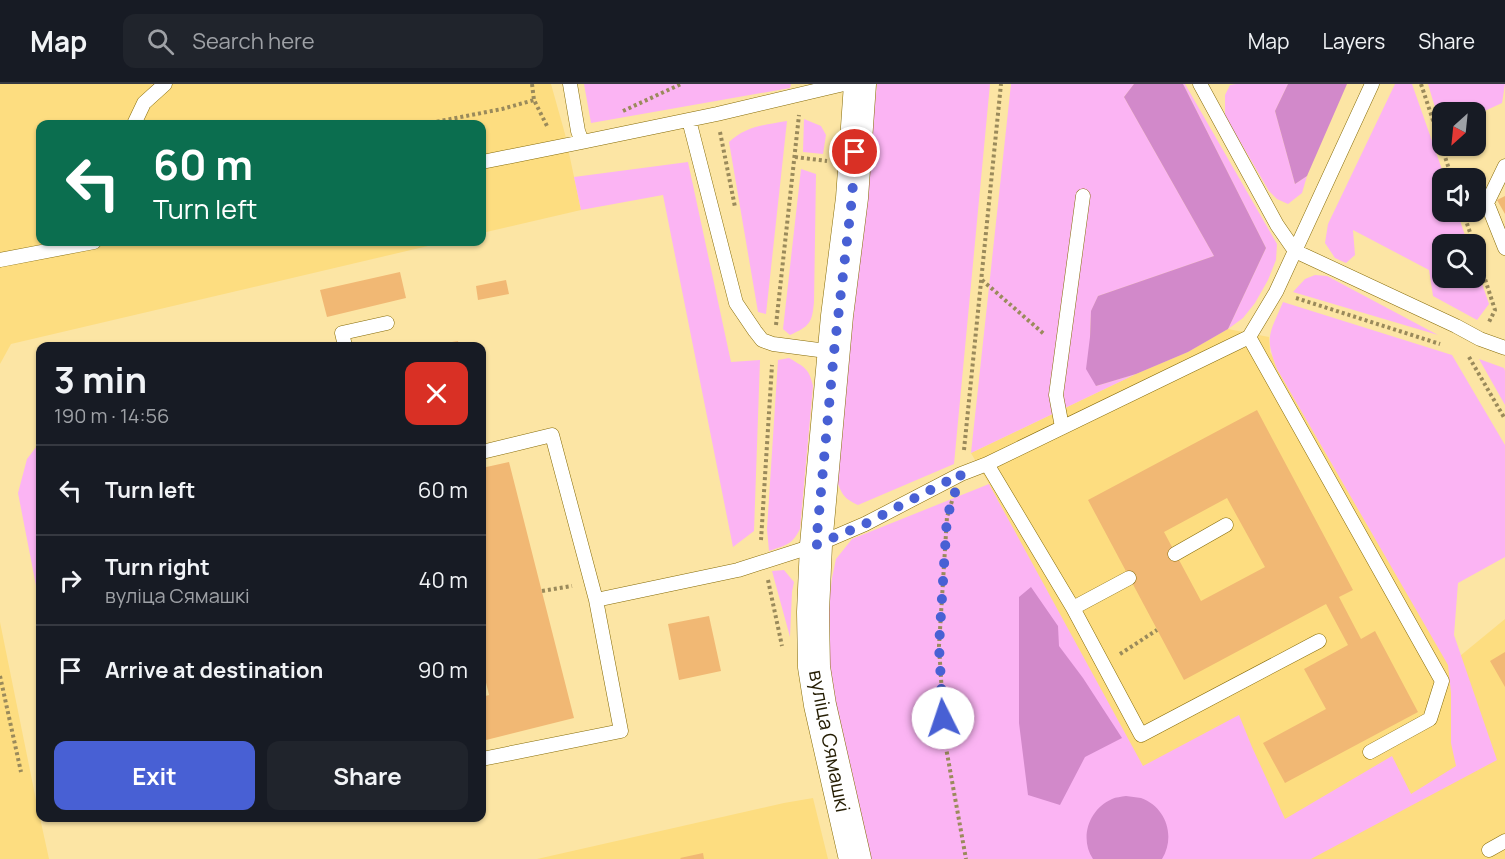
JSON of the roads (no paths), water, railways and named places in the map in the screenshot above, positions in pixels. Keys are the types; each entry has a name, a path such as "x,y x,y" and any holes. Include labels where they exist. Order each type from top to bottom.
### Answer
{"street":[{"name":"вуліца Сямашкі","path":"855,859 828,746 814,667 813,612 816,545 834,352 852,198 860,84"}],"lane":[{"path":"136,120 144,103 165,84"},
{"path":"570,84 582,142"},
{"path":"486,161 689,120 844,84"},
{"path":"1200,84 1277,225 1295,251 1480,339 1505,348"},
{"path":"596,600 738,570 816,545 865,524 961,474 987,464 1249,337 1276,292 1372,84"},
{"path":"689,120 736,303 754,332 762,340 773,344 834,352"},
{"path":"1505,166 1487,203 1505,248"},
{"path":"1062,427 1056,395 1083,196"},
{"path":"0,260 73,246"},
{"path":"344,342 342,333 387,323"},
{"path":"1249,337 1442,681 1430,719 1370,752"},
{"path":"486,451 552,435 596,600 621,731 486,758"},
{"path":"987,464 1073,608 1141,735 1319,641"},
{"path":"1175,554 1226,525"},
{"path":"1073,608 1130,578"},
{"path":"1489,850 1505,841"}]}
